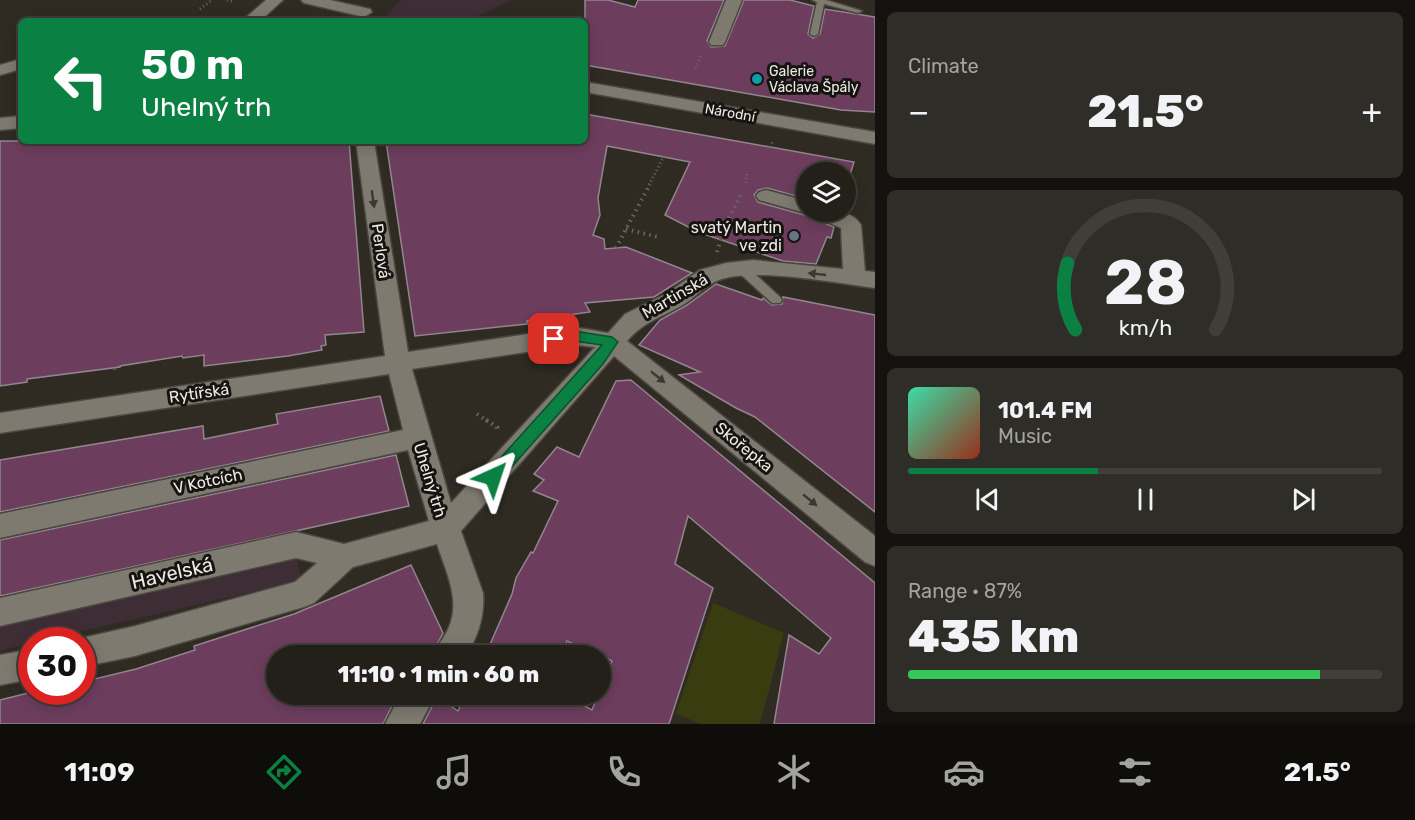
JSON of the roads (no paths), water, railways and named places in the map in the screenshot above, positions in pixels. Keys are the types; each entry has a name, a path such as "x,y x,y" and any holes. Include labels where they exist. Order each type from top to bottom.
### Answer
{"street":[{"path":"254,18 275,0"},
{"path":"309,0 366,11"},
{"path":"717,42 734,0"},
{"path":"0,70 18,65"},
{"name":"Národní","path":"588,88 875,138"},
{"path":"0,124 18,122"},
{"name":"Perlová","path":"365,144 398,362"},
{"path":"766,196 796,205"},
{"name":"Martinská","path":"612,342 633,320 674,300 708,275 741,268 777,269 865,279 851,225 848,222"},
{"path":"398,362 574,336 612,342"},
{"name":"Uhelný trh","path":"446,529 594,366 612,342"},
{"name":"Skořepka","path":"612,342 875,553"},
{"name":"Rytířská","path":"0,423 373,368 398,362"},
{"name":"Uhelný trh","path":"398,362 417,438 446,529"},
{"name":"V Kotcích","path":"0,526 417,438"},
{"path":"446,529 468,593 470,607 466,624 456,645"},
{"name":"Havelská","path":"96,649 135,641 304,593 344,557 446,529"},
{"name":"Havelská","path":"0,612 296,545 344,557"},
{"path":"0,670 18,667"},
{"path":"401,724 413,705"}],"lane":[{"path":"814,34 819,1 858,11"},
{"path":"741,268 776,300"}],"place":[{"name":"Galerie Václava Špály","path":"757,79"},
{"name":"svatý Martin ve zdi","path":"794,236"}]}
